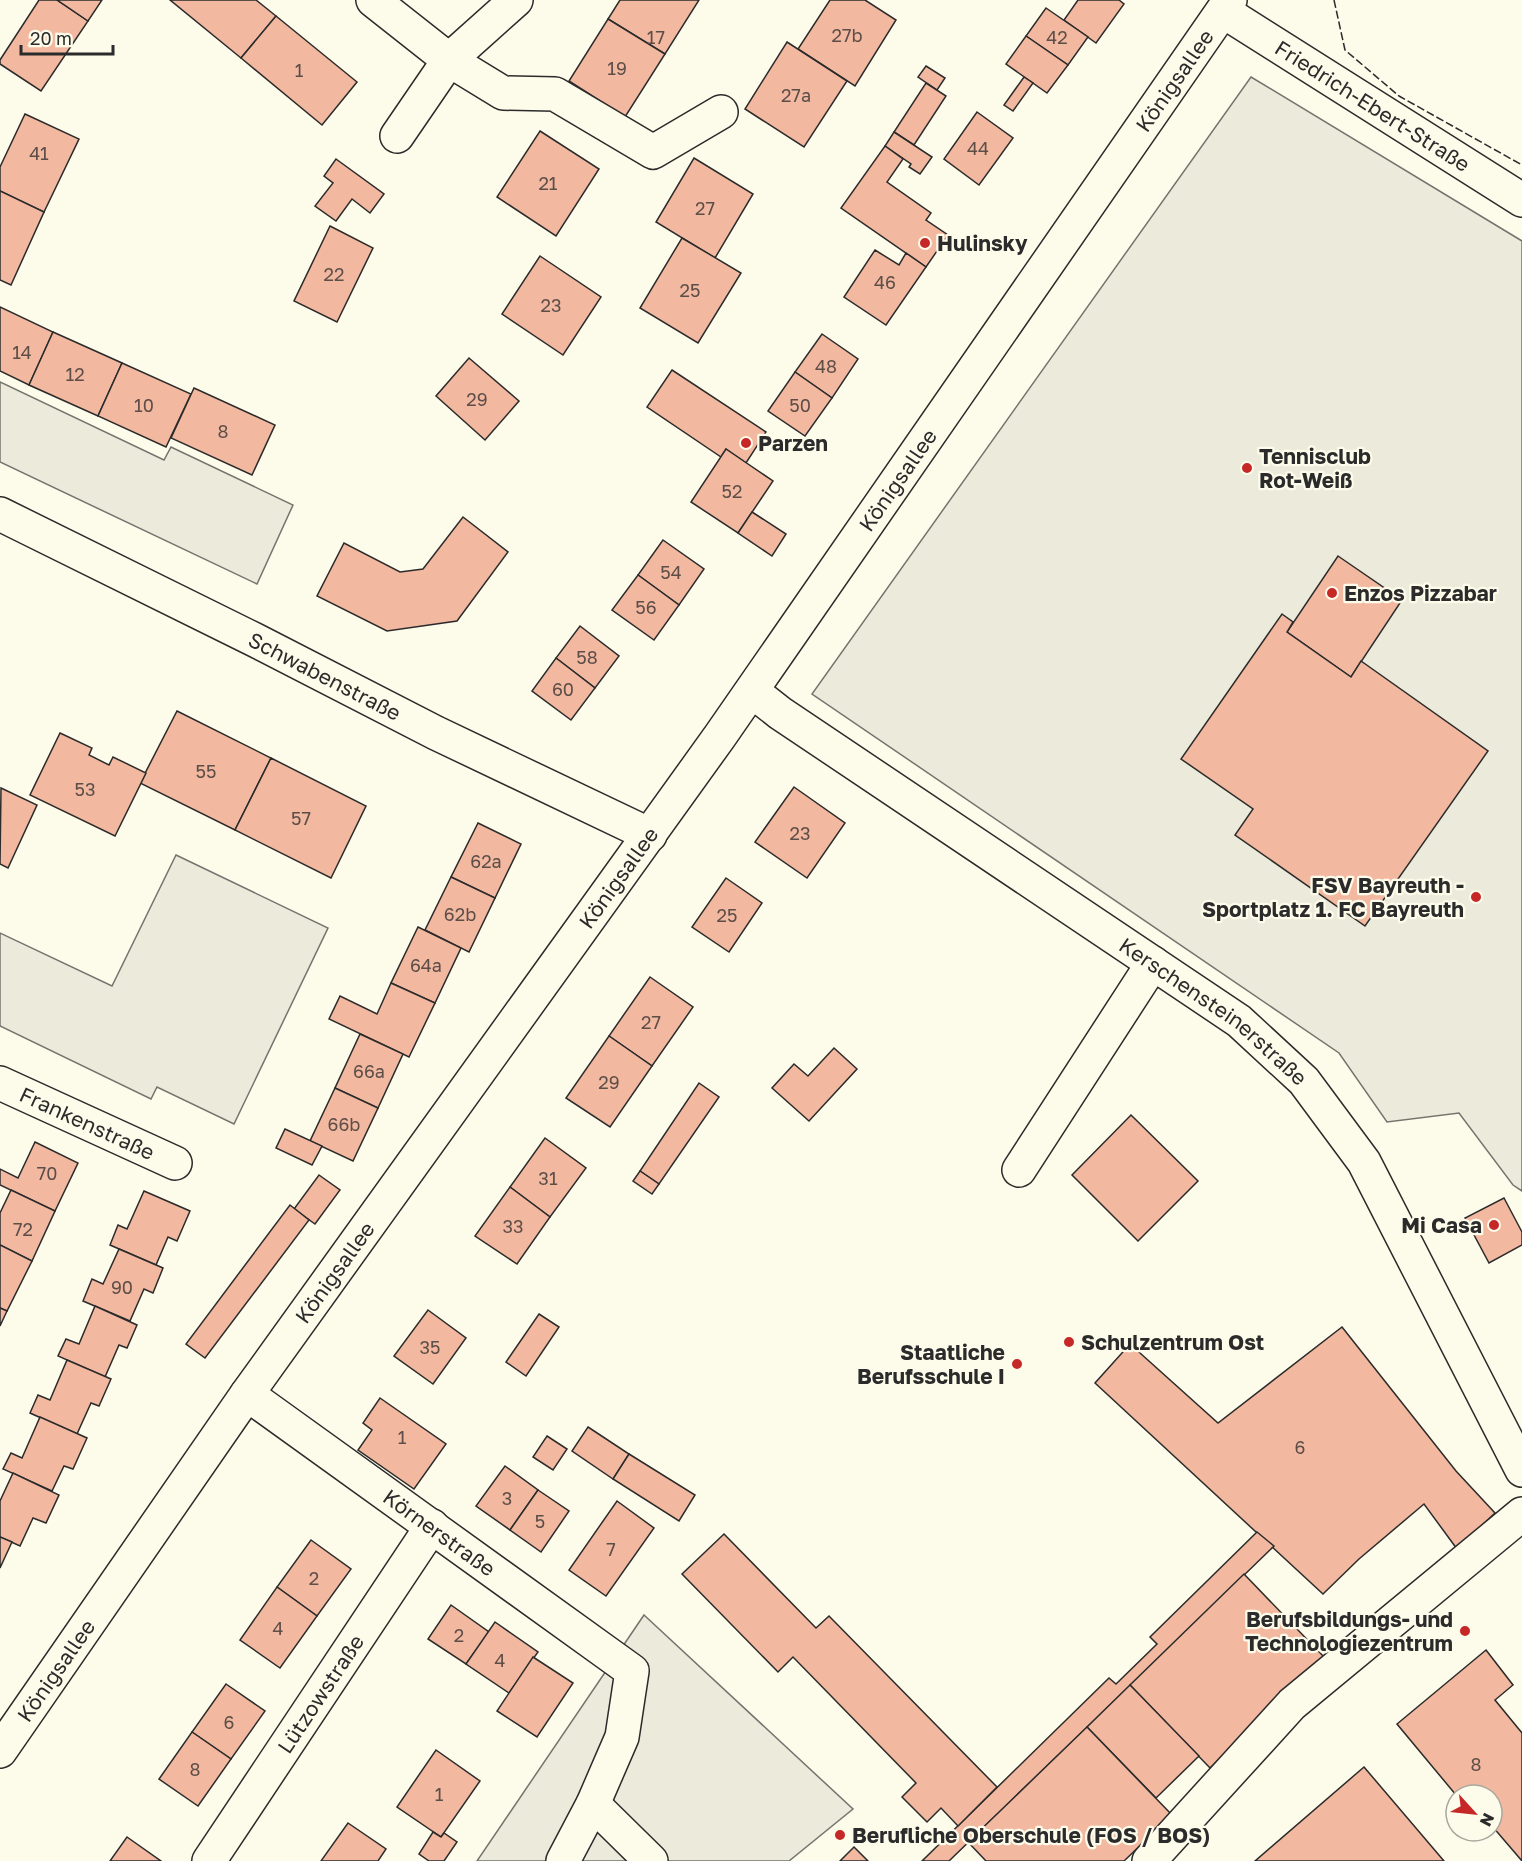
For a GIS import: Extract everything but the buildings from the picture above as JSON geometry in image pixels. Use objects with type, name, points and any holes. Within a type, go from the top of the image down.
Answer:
[{"type":"street","points":[[373,0],[449,60],[503,93],[555,94],[652,153],[721,112]]},
{"type":"street","points":[[397,136],[449,60],[516,0]]},
{"type":"street","name":"Friedrich-Ebert-Straße","points":[[1227,5],[1522,200]]},
{"type":"street","name":"Königsallee","points":[[0,1751],[247,1394],[752,691],[1227,5]]},
{"type":"street","name":"Schwabenstraße","points":[[0,514],[255,640],[436,733],[650,835]]},
{"type":"street","name":"Kerschensteinerstraße","points":[[752,691],[780,713],[1239,1021],[1304,1081],[1364,1162],[1522,1470]]},
{"type":"street","points":[[1019,1170],[1153,963]]},
{"type":"street","name":"Frankenstraße","points":[[0,1083],[175,1163]]},
{"type":"street","name":"Körnerstraße","points":[[247,1394],[632,1671],[622,1737],[593,1804]]},
{"type":"street","points":[[1149,1861],[1292,1704],[1522,1514]]},
{"type":"street","name":"Lützowstraße","points":[[209,1861],[432,1526]]},
{"type":"street","points":[[563,1861],[593,1804],[651,1861]]},
{"type":"shaded area","name":"Tennisclub Rot-Weiß","points":[[1251,77],[1522,241],[1522,1191],[1513,1185],[1459,1113],[1387,1122],[1339,1053],[812,694]]},
{"type":"shaded area","points":[[0,382],[164,460],[171,447],[293,505],[257,584],[0,462]]},
{"type":"shaded area","points":[[176,855],[328,928],[234,1124],[157,1087],[151,1099],[0,1026],[0,933],[112,986]]},
{"type":"shaded area","points":[[644,1615],[853,1809],[789,1861],[477,1861]]},
{"type":"fence","points":[[1334,0],[1345,50],[1399,96],[1522,165]]},
{"type":"place","name":"Hulinsky","points":[[925,243]]},
{"type":"place","name":"Parzen","points":[[746,443]]},
{"type":"place","name":"Tennisclub Rot-Weiß","points":[[1247,468]]},
{"type":"place","name":"Enzos Pizzabar","points":[[1332,593]]},
{"type":"place","name":"FSV Bayreuth - Sportplatz 1. FC Bayreuth","points":[[1476,897]]},
{"type":"place","name":"Mi Casa","points":[[1494,1225]]},
{"type":"place","name":"Schulzentrum Ost","points":[[1069,1342]]},
{"type":"place","name":"Staatliche Berufsschule I","points":[[1017,1364]]},
{"type":"place","name":"Berufsbildungs- und Technologiezentrum","points":[[1465,1631]]},
{"type":"place","name":"Berufliche Oberschule (FOS / BOS)","points":[[840,1835]]}]
